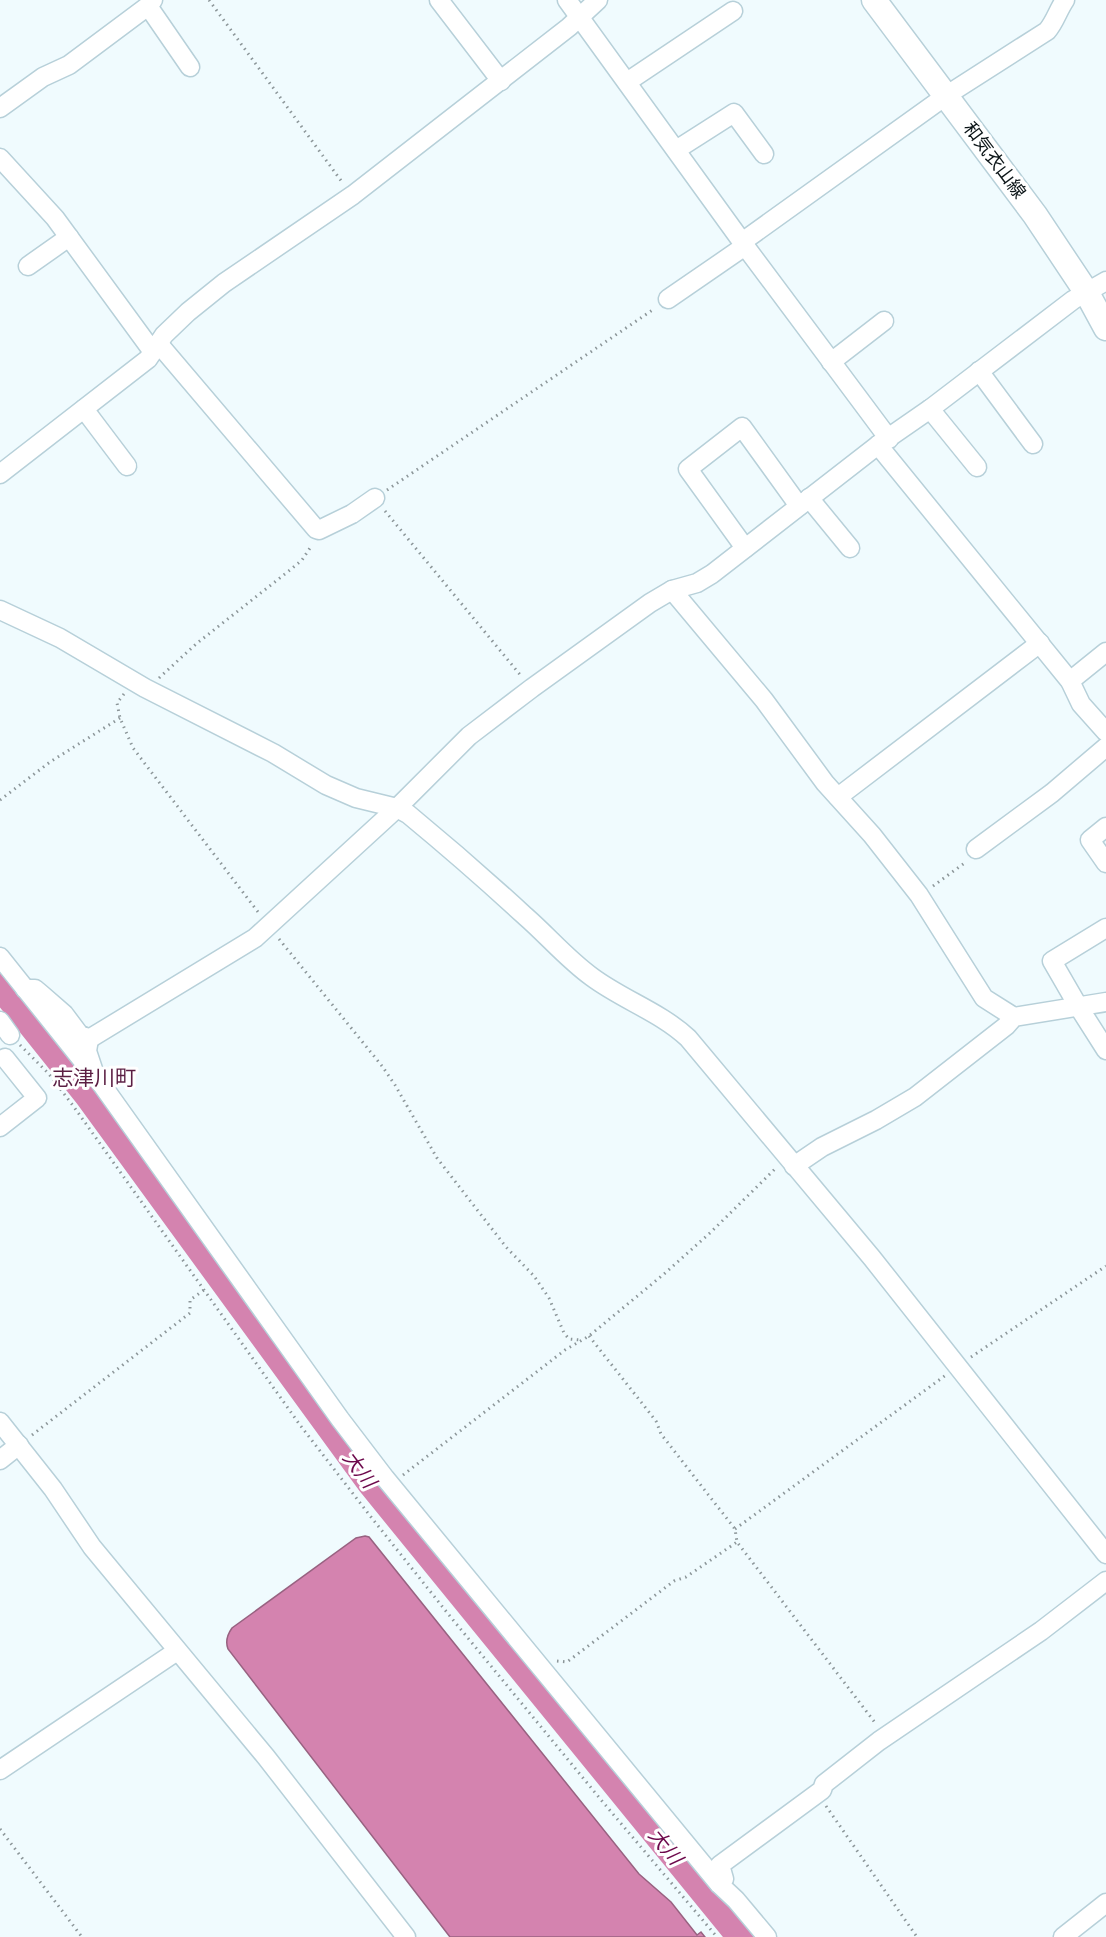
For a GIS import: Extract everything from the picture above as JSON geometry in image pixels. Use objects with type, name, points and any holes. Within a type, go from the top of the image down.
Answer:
[{"type":"main road","name":"和気衣山線","points":[[874,0],[1035,214],[1096,287],[1106,328]]},
{"type":"street","points":[[439,0],[501,81]]},
{"type":"street","points":[[567,0],[831,362],[884,442],[1070,681],[1081,704],[1106,732]]},
{"type":"street","points":[[0,474],[148,359],[164,335],[224,283],[352,195],[501,81],[569,27],[598,0]]},
{"type":"street","points":[[668,299],[946,95],[1047,32],[1065,0]]},
{"type":"street","points":[[0,108],[44,77],[69,65],[150,3],[190,67]]},
{"type":"street","points":[[627,82],[733,11]]},
{"type":"street","points":[[676,150],[734,113],[764,154]]},
{"type":"street","points":[[0,158],[55,218],[156,348],[312,526],[319,530],[352,514],[375,498]]},
{"type":"street","points":[[28,266],[69,237]]},
{"type":"street","points":[[94,1075],[87,1051],[89,1039],[255,939],[397,808],[469,736],[650,603],[672,590],[697,583],[712,574],[1073,300],[1096,287]]},
{"type":"street","points":[[831,362],[884,321]]},
{"type":"street","points":[[979,371],[1033,444]]},
{"type":"street","points":[[84,409],[127,466]]},
{"type":"street","points":[[930,409],[977,468]]},
{"type":"street","points":[[745,548],[688,469],[742,427],[804,502],[850,548]]},
{"type":"street","points":[[672,590],[764,700],[825,783],[872,835],[919,895],[984,998],[1014,1017]]},
{"type":"street","points":[[0,610],[60,638],[142,686],[273,753],[326,785],[356,798],[397,808],[408,814],[482,876],[561,952],[594,978],[675,1026],[688,1038],[872,1258],[1106,1554]]},
{"type":"street","points":[[837,797],[1040,643]]},
{"type":"street","points":[[1070,681],[1106,652]]},
{"type":"street","points":[[976,849],[1052,793],[1106,747]]},
{"type":"street","points":[[1106,827],[1090,840],[1106,863]]},
{"type":"street","points":[[1106,928],[1052,961],[1106,1050]]},
{"type":"street","points":[[0,957],[8,978],[26,989],[94,1075],[364,1451],[719,1884],[736,1900],[767,1937]]},
{"type":"street","points":[[26,989],[35,989],[64,1014],[79,1034],[89,1039]]},
{"type":"street","points":[[790,1161],[876,1120],[915,1097],[1006,1026],[1014,1017],[1106,1002]]},
{"type":"street","points":[[0,1127],[37,1098],[5,1058]]},
{"type":"street","points":[[0,1422],[52,1489],[92,1547],[266,1756],[406,1937]]},
{"type":"street","points":[[0,1460],[19,1445]]},
{"type":"street","points":[[719,1884],[724,1879],[720,1864],[818,1794],[824,1784],[886,1737],[1041,1631],[1106,1581]]},
{"type":"street","points":[[0,1770],[177,1651]]},
{"type":"street","points":[[1063,1937],[1106,1903]]},
{"type":"path","points":[[209,0],[352,195]]},
{"type":"path","points":[[532,688],[375,498],[668,299]]},
{"type":"path","points":[[319,530],[302,560],[196,644],[161,676],[117,703],[120,718],[134,748],[268,926],[382,1066],[437,1158],[506,1247],[534,1276],[549,1298],[564,1333],[569,1339],[580,1340]]},
{"type":"path","points":[[0,800],[50,762],[120,718]]},
{"type":"path","points":[[919,895],[967,861],[976,849]]},
{"type":"path","points":[[5,1028],[49,1074],[74,1107],[300,1425],[442,1606],[602,1802],[717,1937]]},
{"type":"path","points":[[394,1474],[401,1476],[410,1470],[565,1350],[589,1336],[790,1161]]},
{"type":"path","points":[[735,1529],[958,1366],[1106,1266]]},
{"type":"path","points":[[19,1445],[190,1313],[190,1300],[204,1290]]},
{"type":"path","points":[[589,1336],[656,1421],[661,1434],[735,1529],[737,1542],[886,1737]]},
{"type":"path","points":[[549,1654],[558,1662],[567,1662],[674,1581],[686,1577],[737,1542]]},
{"type":"path","points":[[818,1794],[917,1937]]},
{"type":"path","points":[[0,1829],[82,1937]]},
{"type":"shaded area","points":[[369,1537],[639,1874],[671,1902],[697,1935],[701,1932],[705,1937],[450,1937],[227,1646],[227,1638],[232,1628],[356,1538]]},
{"type":"waterway","name":"大川","points":[[0,985],[88,1095],[371,1483],[741,1937]]},
{"type":"district","name":"志津川町","points":[[94,1077]]}]
